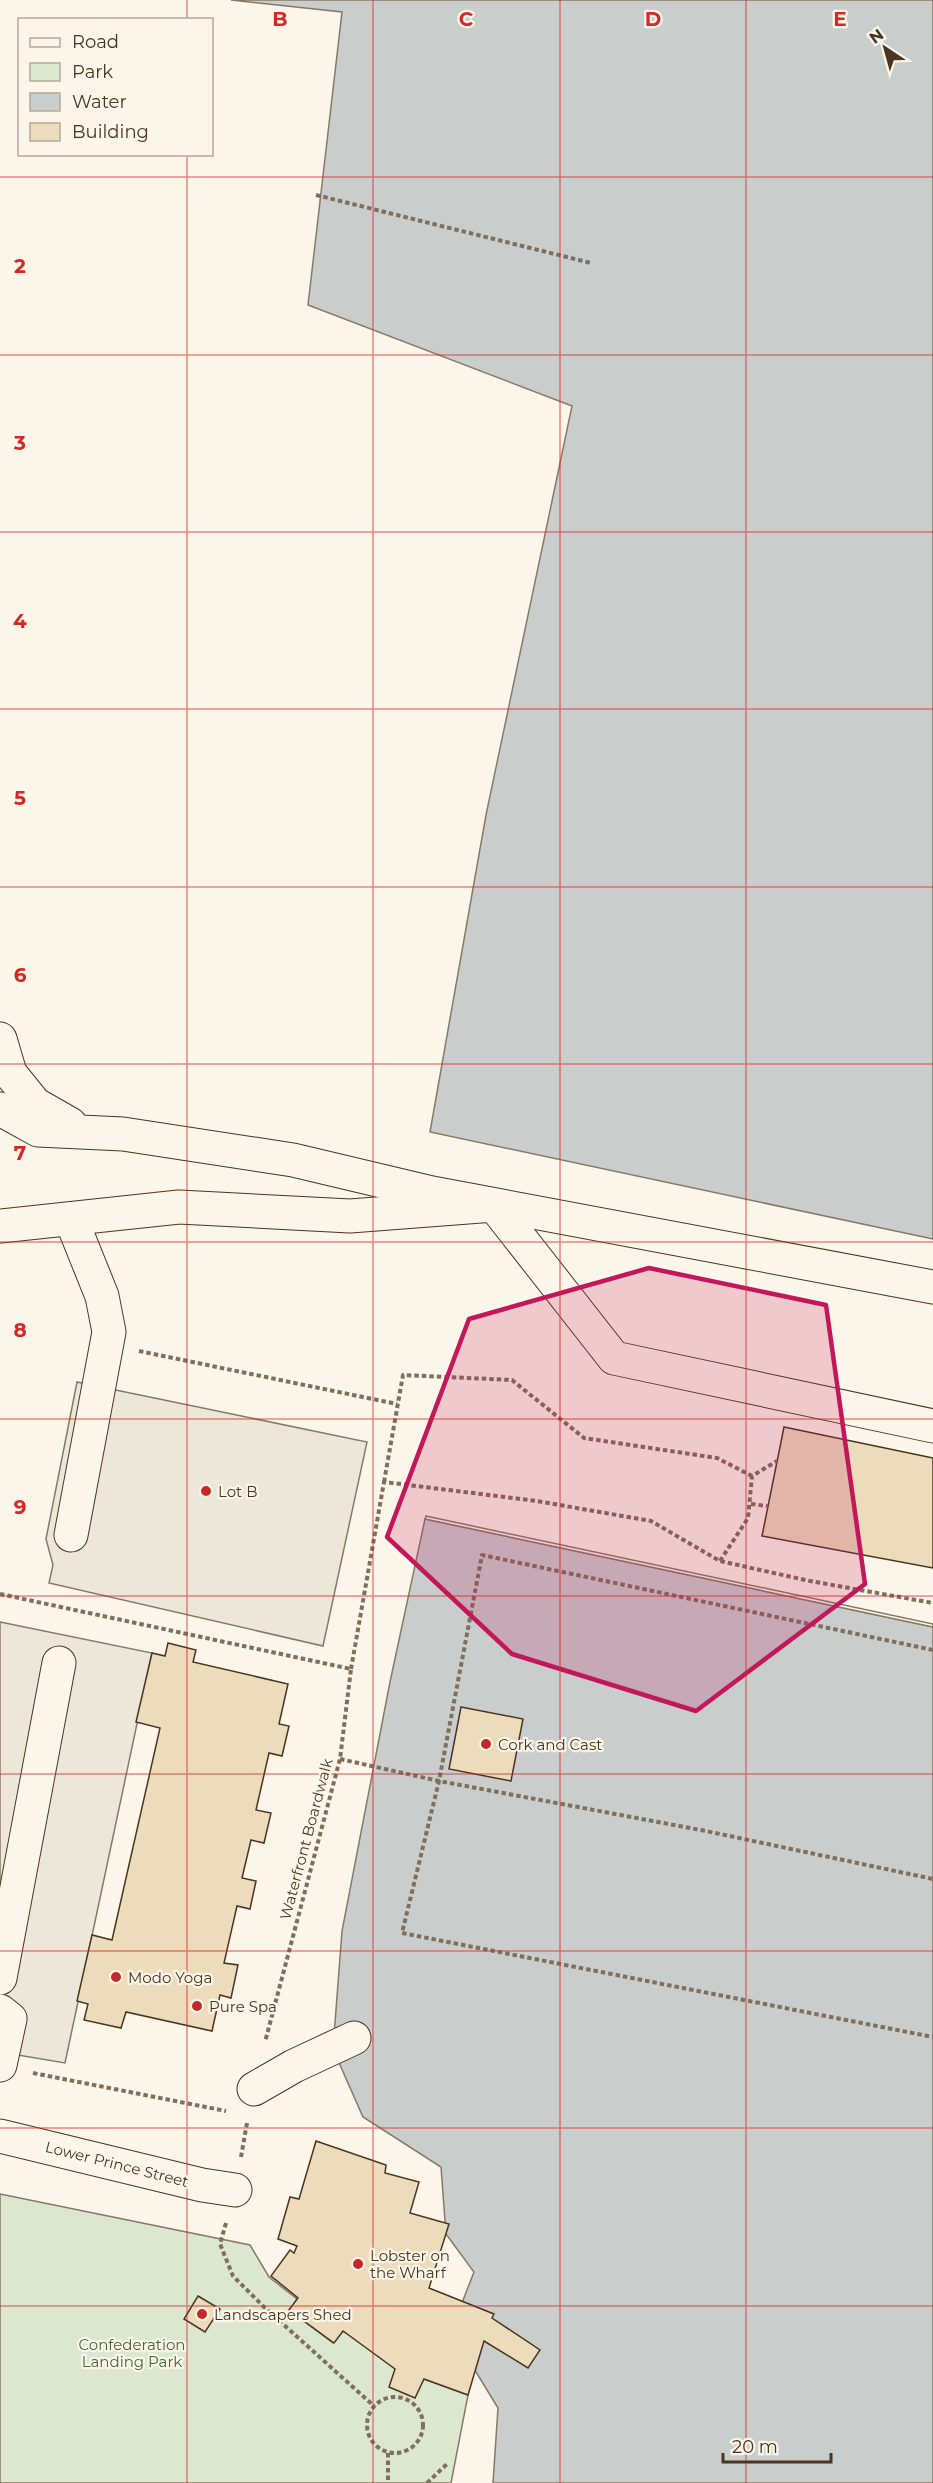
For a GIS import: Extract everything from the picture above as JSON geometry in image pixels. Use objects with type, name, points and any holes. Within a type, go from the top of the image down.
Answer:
[{"type":"street","points":[[0,1039],[10,1073],[35,1104],[85,1132]]},
{"type":"street","points":[[0,1109],[38,1130],[123,1134],[293,1160],[432,1193],[933,1287]]},
{"type":"street","points":[[0,1226],[179,1207],[350,1216],[494,1205]]},
{"type":"street","points":[[494,1205],[614,1358],[933,1426]]},
{"type":"street","points":[[72,1219],[102,1296],[109,1332],[72,1536]]},
{"type":"street","points":[[0,1978],[59,1663]]},
{"type":"street","points":[[0,2011],[10,2019],[0,2065]]},
{"type":"street","points":[[254,2089],[294,2066],[354,2038]]},
{"type":"street","name":"Lower Prince Street","points":[[0,2136],[202,2185],[235,2190]]},
{"type":"path","points":[[316,195],[591,263]]},
{"type":"path","points":[[138,1351],[397,1404]]},
{"type":"path","name":"Waterfront Boardwalk","points":[[32,2073],[248,2115],[339,1759],[351,1669],[403,1375],[512,1380],[584,1438],[717,1458],[752,1476]]},
{"type":"path","points":[[720,1560],[748,1518],[752,1476],[777,1461]]},
{"type":"path","points":[[384,1482],[537,1501],[651,1521],[720,1560],[810,1581],[933,1603]]},
{"type":"path","points":[[751,1504],[768,1506]]},
{"type":"path","points":[[933,1650],[482,1555],[440,1781],[402,1933],[933,2037]]},
{"type":"path","points":[[0,1594],[351,1669]]},
{"type":"path","points":[[339,1759],[440,1781],[706,1831],[933,1879]]},
{"type":"path","points":[[220,2244],[233,2276],[374,2406]]},
{"type":"path","points":[[389,2397],[407,2398],[421,2411],[423,2419],[421,2438],[407,2451],[398,2454],[388,2452],[372,2442],[368,2433],[369,2414],[374,2406],[389,2397]]},
{"type":"path","points":[[388,2452],[388,2483]]},
{"type":"path","points":[[426,2483],[447,2464]]},
{"type":"highlighted area","points":[[649,1268],[826,1305],[865,1584],[696,1711],[512,1654],[387,1537],[469,1319]]},
{"type":"green space","name":"Confederation Landing Park","points":[[0,2194],[250,2245],[269,2277],[297,2299],[289,2310],[333,2343],[343,2331],[424,2379],[468,2395],[451,2483],[0,2483]]},
{"type":"shaded area","name":"Lot B","points":[[77,1382],[367,1442],[323,1646],[49,1583],[53,1565],[46,1539]]},
{"type":"shaded area","points":[[0,1622],[152,1653],[65,2063],[0,2052]]},
{"type":"water","points":[[231,0],[933,0],[933,1239],[430,1132],[486,815],[572,406],[308,305],[342,12]]},
{"type":"water","points":[[425,1519],[933,1627],[933,2483],[493,2483],[498,2408],[451,2331],[474,2272],[446,2234],[441,2167],[363,2117],[333,2049],[342,1931],[390,1682]]},
{"type":"pier","points":[[426,1516],[933,1624],[933,1627],[425,1519]]},
{"type":"building","points":[[784,1427],[933,1458],[933,1568],[762,1536]]},
{"type":"building","points":[[168,1643],[196,1650],[193,1662],[288,1684],[279,1724],[289,1726],[282,1756],[269,1753],[256,1810],[271,1813],[264,1843],[251,1840],[242,1878],[256,1881],[250,1909],[237,1906],[224,1963],[238,1965],[231,1998],[220,1995],[212,2031],[126,2012],[121,2028],[84,2020],[88,2004],[77,2001],[92,1935],[112,1940],[160,1728],[136,1722],[152,1653],[165,1656]]},
{"type":"building","name":"Cork and Cast","points":[[461,1707],[523,1719],[511,1781],[449,1769]]},
{"type":"building","name":"Lobster on the Wharf","points":[[316,2141],[386,2165],[385,2173],[419,2182],[410,2213],[449,2224],[429,2288],[494,2314],[492,2318],[540,2350],[528,2368],[484,2341],[468,2395],[424,2379],[415,2398],[389,2387],[395,2369],[343,2331],[334,2343],[289,2310],[298,2298],[271,2276],[290,2250],[294,2253],[297,2246],[278,2239],[290,2197],[299,2199]]},
{"type":"building","name":"Landscapers Shed","points":[[198,2296],[220,2309],[205,2332],[184,2319]]},
{"type":"place","name":"Lot B","points":[[206,1491]]},
{"type":"place","name":"Cork and Cast","points":[[486,1744]]},
{"type":"place","name":"Modo Yoga","points":[[116,1977]]},
{"type":"place","name":"Pure Spa","points":[[197,2006]]},
{"type":"place","name":"Lobster on the Wharf","points":[[358,2264]]},
{"type":"place","name":"Landscapers Shed","points":[[202,2314]]}]
